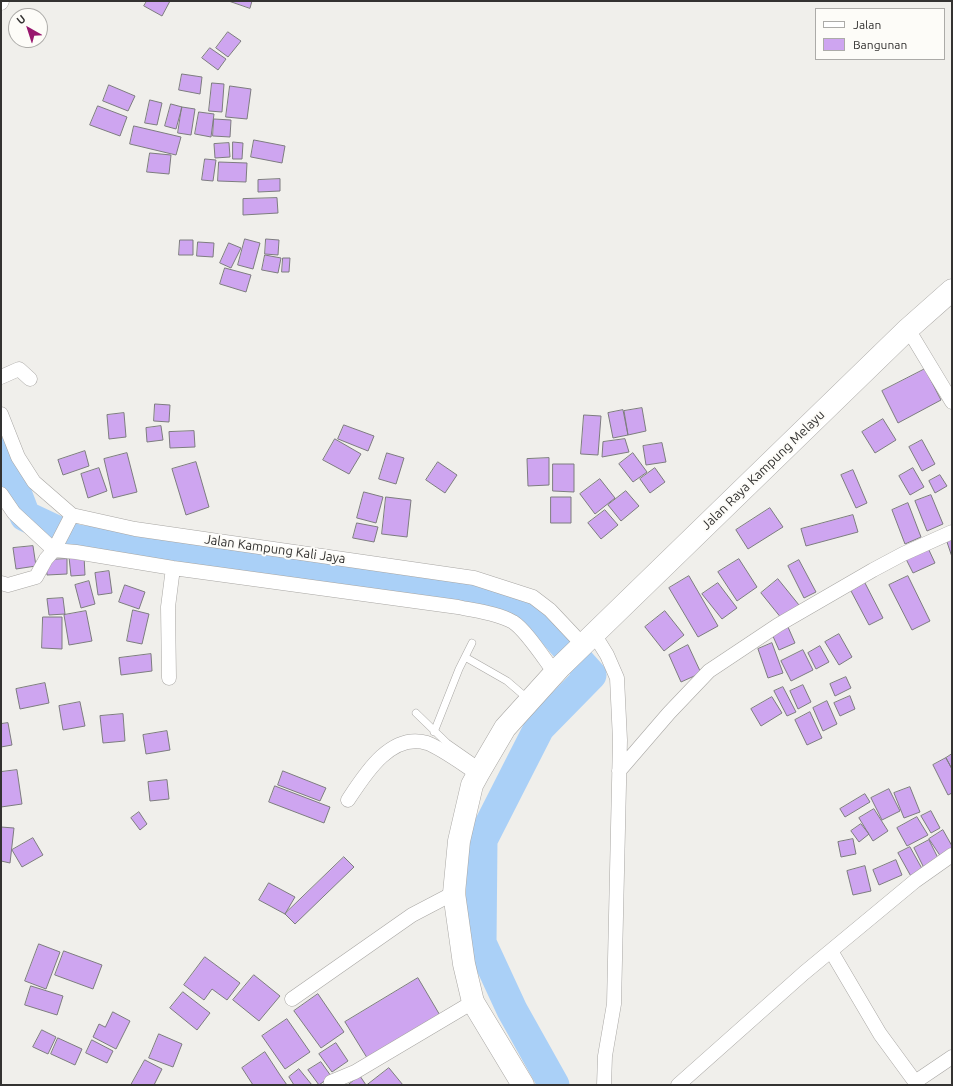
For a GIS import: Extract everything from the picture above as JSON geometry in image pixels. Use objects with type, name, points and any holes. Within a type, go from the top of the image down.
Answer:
[{"type":"main road","name":"Jalan Raya Kampung Melayu","points":[[523,1085],[473,1002],[464,964],[454,893],[459,841],[472,785],[504,728],[574,654],[908,329],[952,290]]},
{"type":"street","points":[[908,329],[952,402]]},
{"type":"street","points":[[1,377],[19,369],[30,379]]},
{"type":"street","name":"Jalan Kampung Kali Jaya","points":[[1,414],[18,457],[34,482],[71,518],[135,529],[474,578],[533,597],[550,610],[574,654]]},
{"type":"street","points":[[1,494],[14,513],[57,545],[76,552],[173,568],[458,607],[496,616],[514,623],[533,644],[574,654],[607,655],[617,678],[620,740],[614,1004],[605,1056],[604,1085]]},
{"type":"street","points":[[1,583],[8,585],[36,577],[46,559],[57,545],[71,518]]},
{"type":"street","points":[[619,771],[669,713],[709,671],[778,625],[873,570],[952,532]]},
{"type":"street","points":[[169,678],[168,607],[173,568]]},
{"type":"street","points":[[348,800],[368,770],[399,743],[420,742],[429,744],[480,771]]},
{"type":"street","points":[[678,1085],[831,951],[915,882],[952,855]]},
{"type":"street","points":[[292,999],[412,915],[454,893]]},
{"type":"street","points":[[831,951],[880,1034],[912,1079],[918,1080],[952,1057]]},
{"type":"street","points":[[331,1082],[355,1072],[473,1002]]},
{"type":"lane","points":[[434,732],[472,643]]},
{"type":"lane","points":[[465,657],[507,681],[530,700]]},
{"type":"lane","points":[[416,713],[434,732],[480,771]]},
{"type":"building","points":[[147,1],[170,1],[162,16],[144,6]]},
{"type":"building","points":[[229,1],[252,1],[250,8]]},
{"type":"building","points":[[228,32],[241,41],[228,57],[216,48]]},
{"type":"building","points":[[210,48],[226,59],[218,70],[202,58]]},
{"type":"building","points":[[182,74],[202,77],[200,94],[179,90]]},
{"type":"building","points":[[212,83],[224,84],[222,112],[209,111]]},
{"type":"building","points":[[109,85],[135,96],[128,111],[103,101]]},
{"type":"building","points":[[230,86],[251,89],[247,119],[226,117]]},
{"type":"building","points":[[150,100],[162,103],[157,125],[145,123]]},
{"type":"building","points":[[171,104],[182,107],[176,129],[165,126]]},
{"type":"building","points":[[98,106],[127,117],[120,136],[90,125]]},
{"type":"building","points":[[182,107],[195,109],[191,135],[178,133]]},
{"type":"building","points":[[199,112],[214,114],[211,137],[195,134]]},
{"type":"building","points":[[214,119],[231,120],[230,137],[213,136]]},
{"type":"building","points":[[134,126],[181,137],[176,155],[130,144]]},
{"type":"building","points":[[254,140],[285,146],[282,163],[251,157]]},
{"type":"building","points":[[233,142],[243,143],[242,159],[233,159]]},
{"type":"building","points":[[229,143],[230,157],[215,158],[214,144]]},
{"type":"building","points":[[150,153],[171,155],[169,174],[147,172]]},
{"type":"building","points":[[205,159],[216,160],[213,181],[202,180]]},
{"type":"building","points":[[219,162],[247,163],[246,182],[218,181]]},
{"type":"building","points":[[280,179],[280,191],[258,192],[258,180]]},
{"type":"building","points":[[277,198],[278,213],[243,215],[243,199]]},
{"type":"building","points":[[245,239],[260,243],[253,269],[238,265]]},
{"type":"building","points":[[266,239],[279,240],[278,255],[265,254]]},
{"type":"building","points":[[180,240],[193,240],[193,255],[179,255]]},
{"type":"building","points":[[198,242],[214,243],[213,257],[197,256]]},
{"type":"building","points":[[229,243],[241,248],[231,268],[220,263]]},
{"type":"building","points":[[265,255],[281,258],[278,273],[262,270]]},
{"type":"building","points":[[283,258],[290,258],[289,272],[282,272]]},
{"type":"building","points":[[225,268],[251,275],[246,292],[220,284]]},
{"type":"building","points":[[925,369],[941,400],[898,423],[882,391]]},
{"type":"building","points":[[155,404],[170,405],[169,422],[154,421]]},
{"type":"building","points":[[642,408],[646,431],[628,435],[624,411]]},
{"type":"building","points":[[623,410],[628,435],[613,438],[608,413]]},
{"type":"building","points":[[124,413],[126,437],[109,439],[107,415]]},
{"type":"building","points":[[584,415],[601,416],[598,455],[581,454]]},
{"type":"building","points":[[883,419],[896,440],[875,453],[862,432]]},
{"type":"building","points":[[344,425],[374,436],[368,451],[338,439]]},
{"type":"building","points":[[161,426],[163,440],[147,442],[146,428]]},
{"type":"building","points":[[194,431],[195,447],[170,448],[169,432]]},
{"type":"building","points":[[335,439],[361,454],[349,474],[323,460]]},
{"type":"building","points":[[625,439],[629,452],[602,457],[603,442]]},
{"type":"building","points":[[922,440],[935,464],[922,471],[909,447]]},
{"type":"building","points":[[662,443],[666,462],[646,465],[643,446]]},
{"type":"building","points":[[85,451],[89,466],[63,475],[58,460]]},
{"type":"building","points":[[127,453],[137,492],[113,498],[104,459]]},
{"type":"building","points":[[387,453],[404,458],[396,484],[379,479]]},
{"type":"building","points":[[633,453],[647,472],[633,482],[619,464]]},
{"type":"building","points":[[549,458],[549,485],[528,486],[527,459]]},
{"type":"building","points":[[196,462],[209,507],[186,515],[172,469]]},
{"type":"building","points":[[438,462],[457,475],[445,493],[426,480]]},
{"type":"building","points":[[553,464],[574,464],[574,492],[553,491]]},
{"type":"building","points":[[99,468],[107,491],[88,498],[81,474]]},
{"type":"building","points":[[655,468],[665,482],[650,493],[640,479]]},
{"type":"building","points":[[913,468],[924,487],[910,495],[899,476]]},
{"type":"building","points":[[853,470],[867,503],[856,508],[841,475]]},
{"type":"building","points":[[940,475],[947,486],[935,493],[929,481]]},
{"type":"building","points":[[600,479],[615,498],[595,514],[580,494]]},
{"type":"building","points":[[626,491],[639,506],[621,521],[608,505]]},
{"type":"building","points":[[364,492],[383,497],[376,523],[357,518]]},
{"type":"building","points":[[931,495],[943,524],[927,531],[915,501]]},
{"type":"building","points":[[386,497],[411,500],[407,537],[382,534]]},
{"type":"building","points":[[551,497],[571,497],[571,523],[551,523]]},
{"type":"building","points":[[908,503],[921,537],[905,544],[892,510]]},
{"type":"building","points":[[770,508],[783,527],[748,549],[736,530]]},
{"type":"building","points":[[605,510],[618,525],[601,539],[588,523]]},
{"type":"building","points":[[853,515],[858,532],[806,546],[801,529]]},
{"type":"building","points":[[357,523],[378,527],[374,542],[353,538]]},
{"type":"building","points":[[952,534],[952,557],[945,536]]},
{"type":"building","points":[[33,546],[36,566],[16,569],[13,548]]},
{"type":"building","points":[[928,548],[935,563],[913,573],[906,559]]},
{"type":"building","points":[[84,556],[85,575],[71,576],[69,557]]},
{"type":"building","points":[[67,559],[67,574],[47,575],[46,560]]},
{"type":"building","points":[[739,559],[757,587],[737,601],[718,572]]},
{"type":"building","points":[[799,560],[816,592],[804,598],[788,566]]},
{"type":"building","points":[[109,571],[112,593],[98,595],[95,573]]},
{"type":"building","points":[[689,576],[718,626],[698,637],[669,588]]},
{"type":"building","points":[[908,576],[930,621],[912,630],[889,585]]},
{"type":"building","points":[[778,579],[799,605],[782,619],[761,593]]},
{"type":"building","points":[[89,581],[95,604],[81,608],[75,585]]},
{"type":"building","points":[[718,583],[737,608],[722,619],[702,594]]},
{"type":"building","points":[[865,583],[883,618],[869,625],[851,591]]},
{"type":"building","points":[[125,585],[145,592],[139,609],[119,602]]},
{"type":"building","points":[[63,598],[65,614],[49,615],[47,599]]},
{"type":"building","points":[[133,610],[149,614],[142,644],[127,641]]},
{"type":"building","points":[[86,611],[92,641],[69,645],[64,615]]},
{"type":"building","points":[[665,611],[684,635],[664,651],[645,627]]},
{"type":"building","points":[[43,617],[62,617],[62,649],[42,648]]},
{"type":"building","points":[[788,627],[795,643],[779,650],[772,634]]},
{"type":"building","points":[[839,634],[852,657],[839,665],[825,642]]},
{"type":"building","points":[[772,643],[783,673],[768,678],[758,649]]},
{"type":"building","points":[[688,645],[701,673],[681,682],[669,655]]},
{"type":"building","points":[[820,646],[829,662],[816,669],[808,653]]},
{"type":"building","points":[[803,650],[813,670],[791,681],[781,661]]},
{"type":"building","points":[[151,654],[152,671],[121,675],[119,658]]},
{"type":"building","points":[[846,677],[851,688],[835,696],[830,684]]},
{"type":"building","points":[[45,683],[49,703],[20,709],[16,689]]},
{"type":"building","points":[[803,685],[811,702],[798,709],[790,691]]},
{"type":"building","points":[[783,687],[796,712],[787,716],[774,691]]},
{"type":"building","points":[[850,696],[855,709],[840,716],[834,703]]},
{"type":"building","points":[[772,697],[782,713],[761,726],[751,709]]},
{"type":"building","points":[[827,701],[837,724],[823,731],[813,708]]},
{"type":"building","points":[[80,702],[85,726],[63,730],[59,706]]},
{"type":"building","points":[[810,712],[822,738],[807,745],[795,720]]},
{"type":"building","points":[[123,714],[125,741],[103,743],[100,716]]},
{"type":"building","points":[[8,723],[12,745],[1,747],[1,724]]},
{"type":"building","points":[[167,731],[170,750],[146,754],[143,735]]},
{"type":"building","points":[[952,754],[952,769],[946,758]]},
{"type":"building","points":[[946,758],[952,769],[952,793],[948,795],[933,765]]},
{"type":"building","points":[[17,770],[22,804],[1,807],[1,772]]},
{"type":"building","points":[[283,771],[326,788],[320,801],[278,785]]},
{"type":"building","points":[[167,780],[169,799],[150,801],[148,782]]},
{"type":"building","points":[[275,786],[330,807],[324,823],[269,802]]},
{"type":"building","points":[[910,787],[920,812],[904,818],[894,793]]},
{"type":"building","points":[[889,789],[900,811],[882,820],[871,798]]},
{"type":"building","points":[[865,794],[870,802],[845,817],[840,809]]},
{"type":"building","points":[[874,809],[888,831],[873,841],[859,818]]},
{"type":"building","points":[[931,811],[940,828],[931,833],[921,816]]},
{"type":"building","points":[[139,812],[147,824],[140,830],[131,818]]},
{"type":"building","points":[[917,817],[928,835],[907,846],[897,828]]},
{"type":"building","points":[[861,824],[869,834],[859,842],[851,831]]},
{"type":"building","points":[[1,827],[14,828],[10,863],[1,861]]},
{"type":"building","points":[[943,830],[952,846],[952,850],[941,857],[929,839]]},
{"type":"building","points":[[33,838],[43,855],[22,867],[12,850]]},
{"type":"building","points":[[853,839],[856,854],[841,857],[838,842]]},
{"type":"building","points":[[929,840],[940,862],[925,870],[914,848]]},
{"type":"building","points":[[910,847],[925,874],[913,880],[898,853]]},
{"type":"building","points":[[344,857],[354,867],[295,924],[285,914]]},
{"type":"building","points":[[896,860],[902,875],[879,885],[873,870]]},
{"type":"building","points":[[865,866],[871,891],[853,895],[847,871]]},
{"type":"building","points":[[269,883],[295,897],[285,914],[259,900]]},
{"type":"building","points":[[39,944],[60,952],[46,989],[25,981]]},
{"type":"building","points":[[64,951],[102,965],[93,989],[55,975]]},
{"type":"building","points":[[205,957],[240,983],[227,1000],[212,989],[204,1000],[184,985]]},
{"type":"building","points":[[254,975],[280,996],[259,1021],[233,1000]]},
{"type":"building","points":[[418,978],[441,1017],[369,1061],[345,1022]]},
{"type":"building","points":[[31,986],[63,996],[57,1015],[25,1005]]},
{"type":"building","points":[[183,992],[210,1013],[197,1030],[170,1008]]},
{"type":"building","points":[[318,994],[344,1032],[321,1048],[294,1011]]},
{"type":"building","points":[[113,1012],[130,1021],[116,1049],[93,1037],[99,1024],[105,1027]]},
{"type":"building","points":[[287,1019],[310,1052],[285,1069],[262,1036]]},
{"type":"building","points":[[42,1030],[56,1037],[48,1054],[33,1047]]},
{"type":"building","points":[[159,1034],[182,1044],[173,1067],[149,1058]]},
{"type":"building","points":[[58,1038],[82,1049],[75,1065],[51,1054]]},
{"type":"building","points":[[92,1040],[113,1051],[107,1063],[86,1053]]},
{"type":"building","points":[[336,1043],[348,1061],[332,1072],[319,1054]]},
{"type":"building","points":[[265,1052],[287,1085],[253,1085],[242,1068]]},
{"type":"building","points":[[145,1060],[162,1069],[154,1085],[131,1085]]},
{"type":"building","points":[[321,1062],[331,1076],[319,1085],[308,1070]]},
{"type":"building","points":[[389,1068],[403,1085],[367,1085]]},
{"type":"building","points":[[299,1069],[312,1085],[294,1085],[289,1077]]},
{"type":"building","points":[[360,1076],[366,1085],[348,1085]]},
{"type":"waterway","points":[[1,453],[25,516],[76,540],[468,587],[542,620],[591,675],[539,728],[482,840],[481,943],[512,1010],[554,1085]]}]
